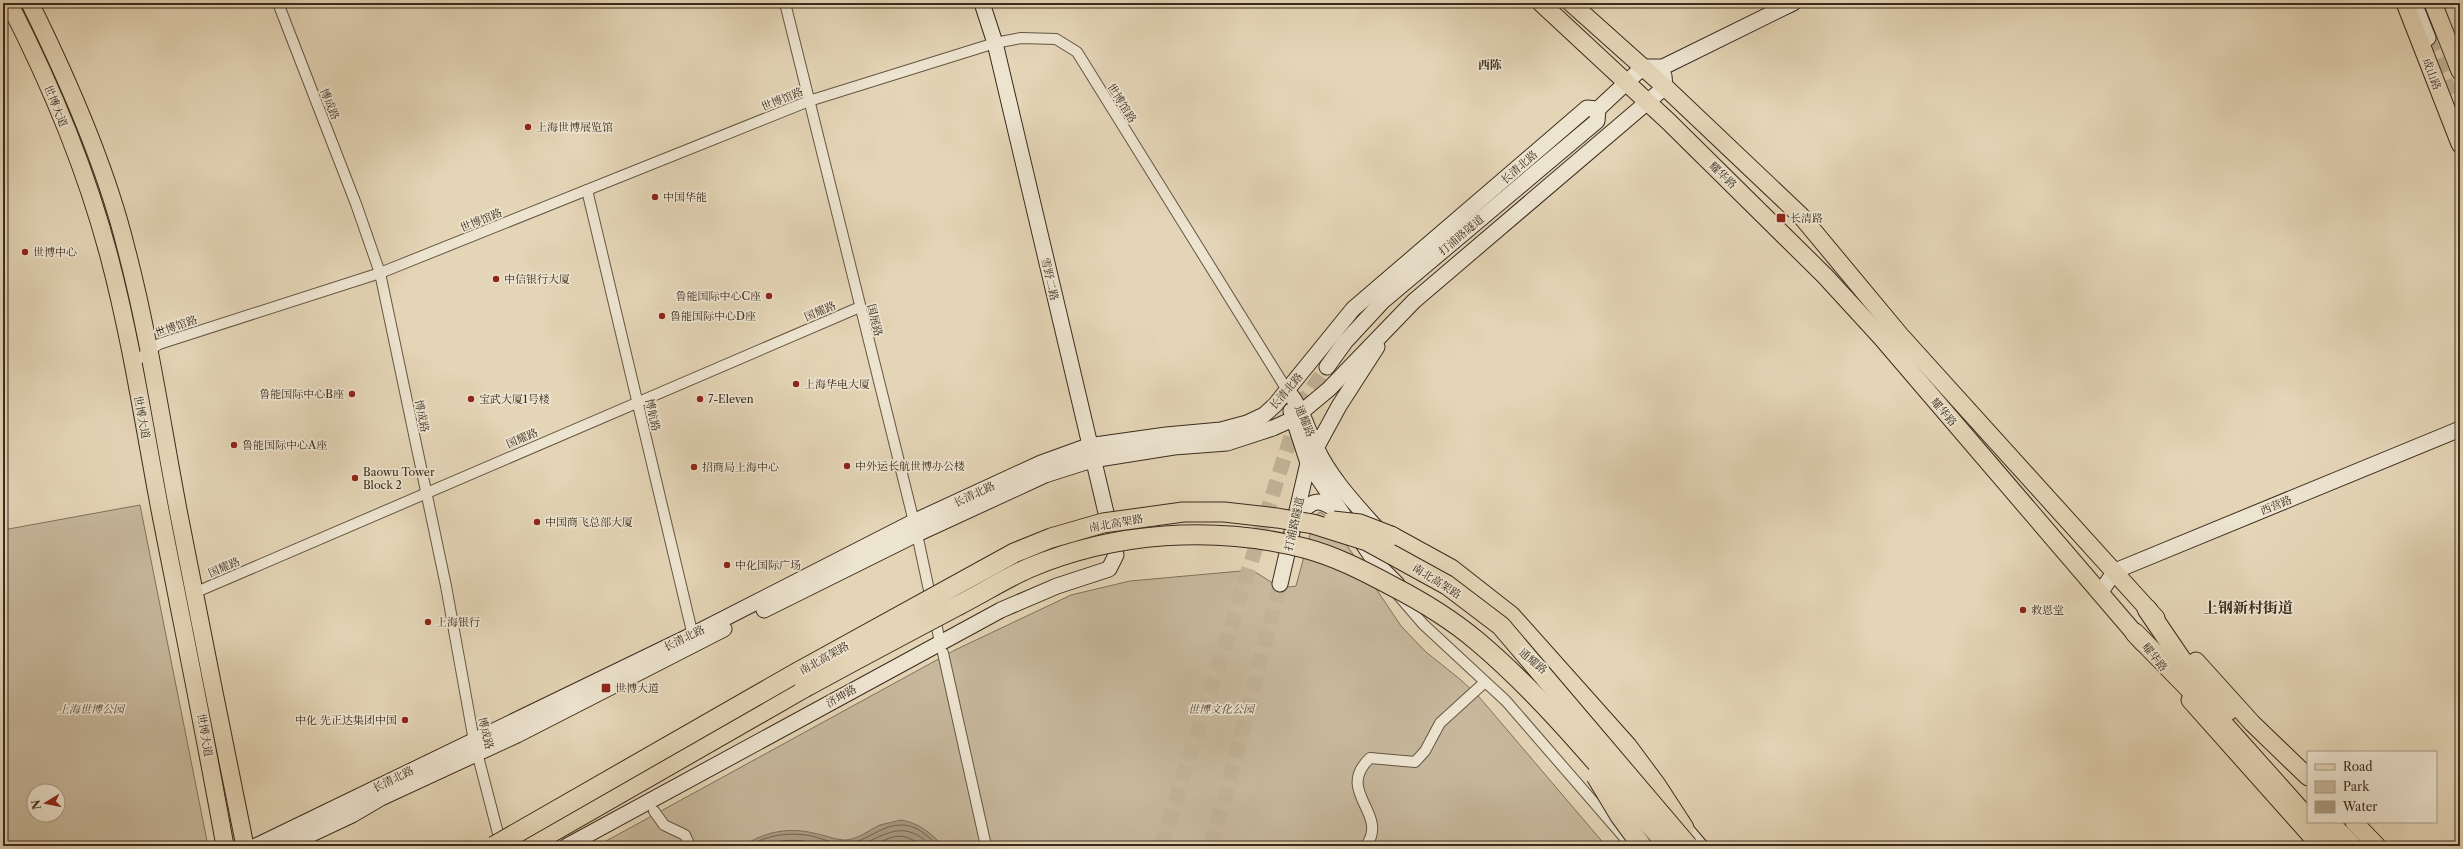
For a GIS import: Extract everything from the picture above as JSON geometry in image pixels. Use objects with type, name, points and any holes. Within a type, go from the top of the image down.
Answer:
[{"type":"highway","name":"南北高架路","points":[[494,846],[796,673],[1014,553],[1051,538],[1103,523],[1183,512],[1224,512],[1313,524],[1367,541],[1447,585],[1501,626],[1686,837]]},
{"type":"highway","points":[[1277,518],[1319,519],[1360,524],[1391,536],[1452,569],[1511,616],[1627,746],[1656,785],[1686,837]]},
{"type":"highway","name":"南北高架路","points":[[528,846],[804,688],[1029,568],[1096,545],[1165,535],[1227,535],[1305,548],[1339,560],[1433,607],[1478,641],[1570,734],[1668,846]]},
{"type":"highway","points":[[2147,609],[2182,660],[2307,799]]},
{"type":"highway","points":[[2135,633],[2217,717],[2307,817]]},
{"type":"highway","points":[[1570,734],[1620,816],[1642,846]]},
{"type":"highway","points":[[2312,823],[2332,846]]},
{"type":"highway","points":[[2330,823],[2352,846]]},
{"type":"main road","name":"世博大道","points":[[9,3],[36,57],[74,148],[109,254],[196,684],[225,846]]},
{"type":"main road","name":"世博大道","points":[[30,3],[50,44],[109,194],[126,246],[148,350],[194,593],[245,846]]},
{"type":"main road","name":"雪野二路","points":[[982,3],[995,43],[1090,453],[1116,555]]},
{"type":"main road","name":"耀华路","points":[[1541,3],[1627,83],[1825,276],[1881,337],[2135,633],[2211,725],[2320,846]]},
{"type":"main road","name":"耀华路","points":[[1571,3],[1665,87],[1801,216],[1900,335],[2115,571],[2147,609],[2252,723],[2307,776]]},
{"type":"main road","points":[[1627,83],[1643,67],[1663,67],[1793,3]]},
{"type":"main road","name":"成山路","points":[[2405,3],[2460,144]]},
{"type":"main road","points":[[2414,3],[2432,35],[2427,3]]},
{"type":"main road","points":[[2433,3],[2460,71]]},
{"type":"main road","points":[[1647,103],[1665,87],[1663,67]]},
{"type":"main road","name":"长清北路","points":[[256,846],[476,747],[694,640],[1041,463],[1166,435],[1221,430],[1247,423],[1264,415],[1287,390],[1353,309],[1587,108],[1598,109],[1627,83]]},
{"type":"main road","name":"长清北路","points":[[1090,453],[1227,443],[1274,428],[1298,416],[1392,327],[1414,301],[1647,103]]},
{"type":"main road","name":"打浦路隧道","points":[[1327,367],[1345,342],[1383,301],[1597,121],[1598,109]]},
{"type":"main road","points":[[1308,463],[1339,406],[1392,327]]},
{"type":"main road","name":"通耀路","points":[[1287,390],[1298,416],[1316,448],[1360,510],[1394,547],[1432,582],[1557,682],[1593,720],[1686,837],[1700,846]]},
{"type":"main road","name":"通耀路","points":[[1298,416],[1308,463],[1339,511],[1376,563],[1395,583],[1494,664],[1531,700],[1657,846]]},
{"type":"main road","name":"西营路","points":[[2115,571],[2460,429]]},
{"type":"main road","name":"打浦路隧道","points":[[1280,584],[1308,463]]},
{"type":"main road","points":[[1297,515],[1312,502],[1324,502],[1339,511]]},
{"type":"main road","name":"济坤路","points":[[567,846],[941,648],[1028,597],[1109,569],[1116,555]]},
{"type":"main road","points":[[2100,593],[2115,571]]},
{"type":"main road","name":"长清北路","points":[[286,846],[352,815],[476,747]]},
{"type":"main road","points":[[2355,823],[2377,846]]},
{"type":"street","name":"博成路","points":[[278,3],[354,198],[380,273],[426,492],[476,747],[501,846]]},
{"type":"street","name":"国展路","points":[[785,3],[915,528],[986,846]]},
{"type":"street","name":"世博馆路","points":[[132,364],[148,350],[159,344],[380,273],[809,101],[995,43],[1021,38],[1056,39],[1076,52],[1287,390]]},
{"type":"street","name":"博航路","points":[[587,190],[694,640]]},
{"type":"street","name":"国耀路","points":[[194,593],[637,401],[860,307]]},
{"type":"street","points":[[1376,563],[1399,596],[1423,624],[1506,701],[1632,846]]},
{"type":"street","points":[[1366,846],[1372,837],[1372,820],[1360,794],[1357,777],[1363,766],[1370,758],[1415,762],[1425,751],[1440,724],[1485,682]]},
{"type":"street","points":[[654,811],[664,825],[685,835],[690,846]]},
{"type":"green space","name":"上海世博公园","points":[[140,505],[208,846],[3,846],[3,530]]},
{"type":"green space","name":"世博文化公园","points":[[1320,512],[1328,517],[1401,626],[1426,652],[1461,680],[1480,698],[1606,846],[597,846],[955,650],[1071,595],[1130,581],[1252,570],[1271,582],[1290,587],[1296,586],[1315,516]]},
{"type":"water","points":[[901,820],[907,821],[924,829],[943,846],[743,846],[759,837],[785,831],[804,831],[846,840],[860,836],[880,825]]},
{"type":"tunnel","points":[[2428,38],[2460,117]]},
{"type":"tunnel","points":[[1161,846],[1301,405],[1327,367]]},
{"type":"tunnel","points":[[1210,846],[1224,802],[1280,584]]},
{"type":"place","name":"上海世博展览馆","points":[[528,127]]},
{"type":"place","name":"中国华能","points":[[655,197]]},
{"type":"place","name":"长清路","points":[[1781,218]]},
{"type":"place","name":"世博中心","points":[[25,252]]},
{"type":"place","name":"中信银行大厦","points":[[496,279]]},
{"type":"place","name":"鲁能国际中心C座","points":[[769,296]]},
{"type":"place","name":"鲁能国际中心D座","points":[[662,316]]},
{"type":"place","name":"上海华电大厦","points":[[796,384]]},
{"type":"place","name":"鲁能国际中心B座","points":[[352,394]]},
{"type":"place","name":"宝武大厦1号楼","points":[[471,399]]},
{"type":"place","name":"7-Eleven","points":[[700,399]]},
{"type":"place","name":"鲁能国际中心A座","points":[[234,445]]},
{"type":"place","name":"中外运长航世博办公楼","points":[[847,466]]},
{"type":"place","name":"招商局上海中心","points":[[694,467]]},
{"type":"place","name":"Baowu Tower Block 2","points":[[355,478]]},
{"type":"place","name":"中国商飞总部大厦","points":[[537,522]]},
{"type":"place","name":"中化国际广场","points":[[727,565]]},
{"type":"place","name":"救恩堂","points":[[2023,610]]},
{"type":"place","name":"上海银行","points":[[428,622]]},
{"type":"place","name":"世博大道","points":[[606,688]]},
{"type":"place","name":"中化 先正达集团中国","points":[[405,720]]},
{"type":"district","name":"西陈","points":[[1490,64]]},
{"type":"district","name":"上钢新村街道","points":[[2248,607]]}]
